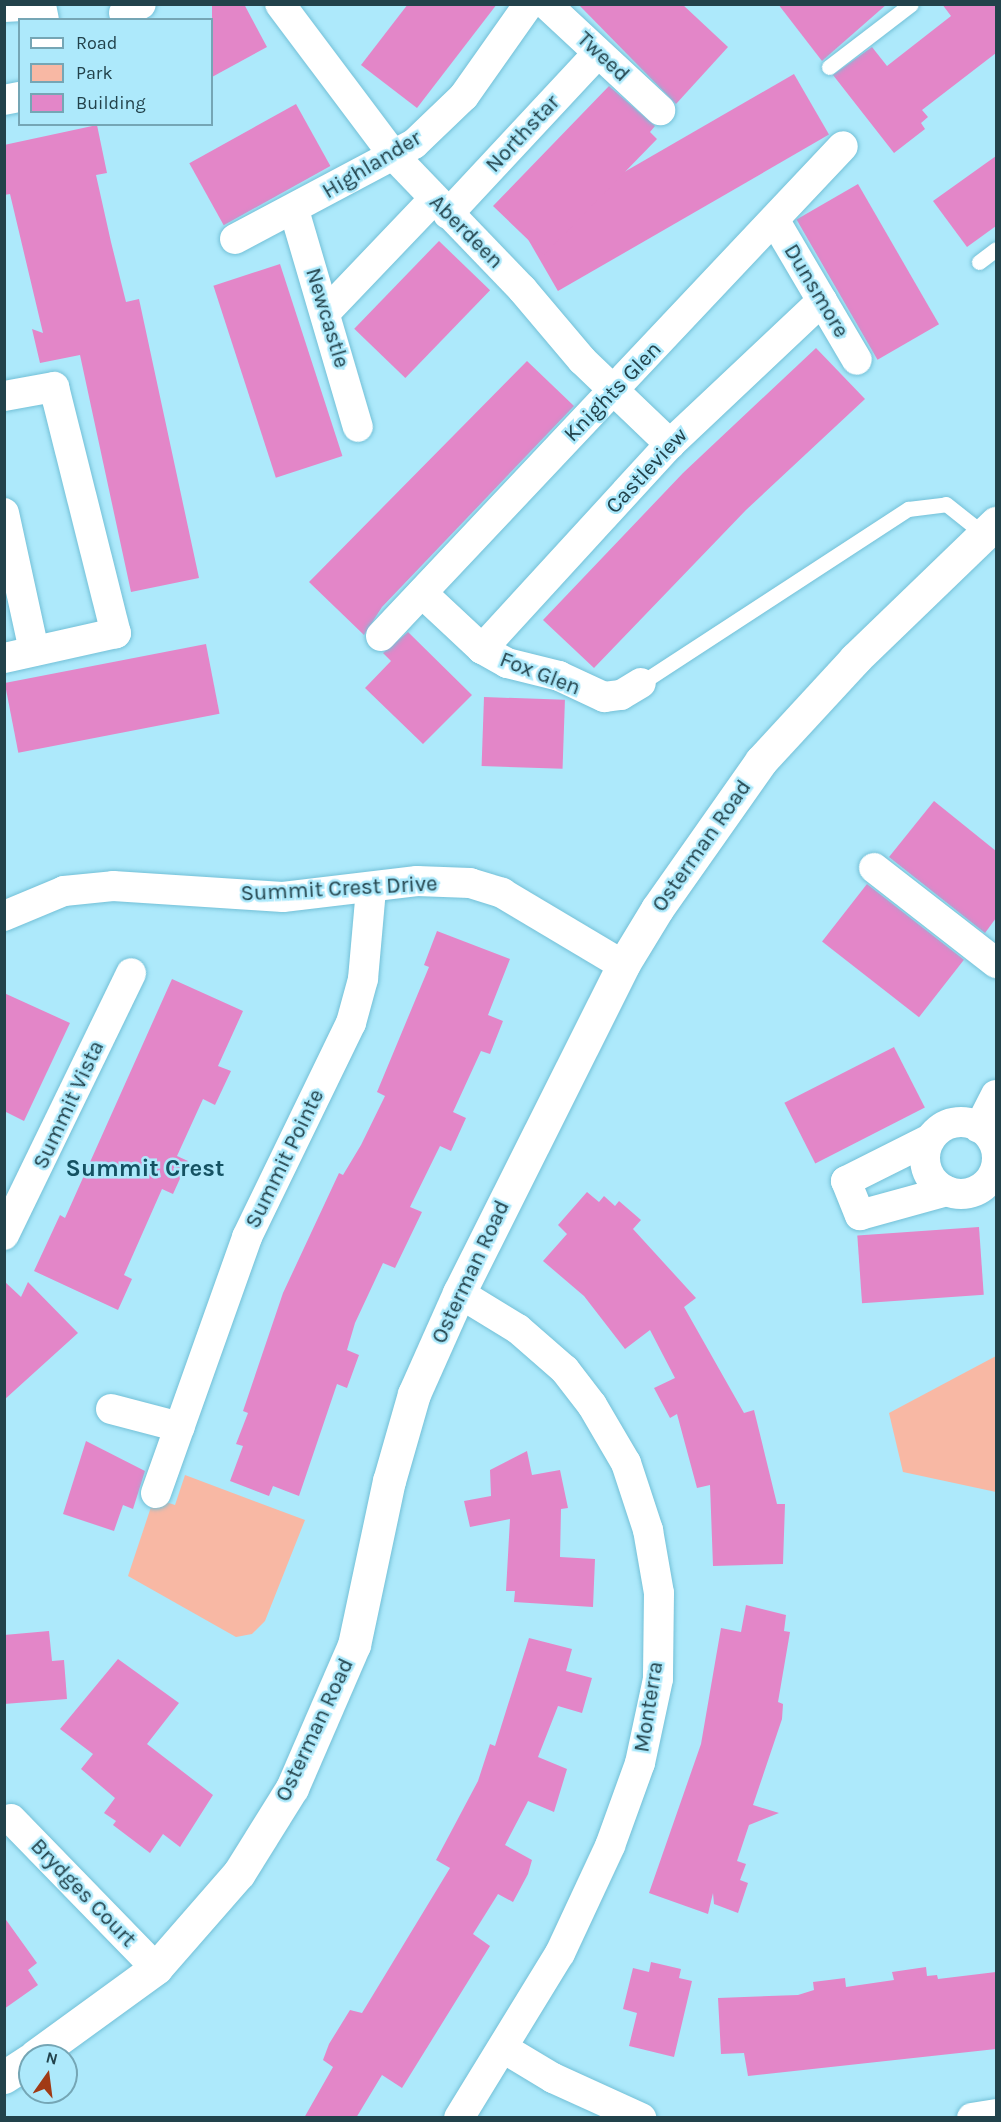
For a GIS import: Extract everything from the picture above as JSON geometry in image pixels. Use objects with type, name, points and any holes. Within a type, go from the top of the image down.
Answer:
[{"type":"street","name":"Aberdeen","points":[[280,4],[394,156],[614,392],[670,444]]},
{"type":"street","name":"Highlander","points":[[235,239],[394,156],[464,96],[529,4]]},
{"type":"street","name":"Tweed","points":[[546,4],[660,110]]},
{"type":"street","points":[[4,7],[41,5],[44,18]]},
{"type":"street","name":"Northstar","points":[[326,312],[441,207],[598,53]]},
{"type":"street","name":"Knights Glen","points":[[381,636],[614,392],[843,146]]},
{"type":"street","name":"Newcastle","points":[[294,210],[326,312],[358,427]]},
{"type":"street","name":"Dunsmore","points":[[775,221],[857,360]]},
{"type":"street","name":"Castleview","points":[[482,649],[670,444],[822,301]]},
{"type":"street","points":[[4,396],[54,387],[116,633],[4,658]]},
{"type":"street","points":[[4,513],[34,651]]},
{"type":"street","name":"Osterman Road","points":[[52,2044],[156,1968],[239,1873],[292,1788],[331,1708],[354,1645],[389,1481],[414,1394],[459,1293],[623,965],[761,761],[855,659],[991,529]]},
{"type":"street","name":"Fox Glen","points":[[422,593],[482,649],[595,695],[621,695],[641,683]]},
{"type":"street","points":[[874,868],[996,963]]},
{"type":"street","name":"Summit Crest Drive","points":[[4,916],[64,891],[113,886],[283,897],[371,889],[417,881],[470,883],[502,893],[623,965]]},
{"type":"street","name":"Summit Pointe","points":[[156,1493],[247,1238],[351,1023],[363,979],[371,889]]},
{"type":"street","name":"Summit Vista","points":[[4,1234],[13,1200],[131,973]]},
{"type":"street","points":[[979,1128],[996,1095]]},
{"type":"street","points":[[949,1124],[979,1128],[996,1153],[991,1178],[972,1193],[947,1191],[860,1215],[846,1181],[930,1139],[949,1124]]},
{"type":"street","points":[[930,1139],[925,1163],[936,1185],[947,1191]]},
{"type":"street","name":"Monterra","points":[[459,1293],[518,1329],[565,1370],[592,1405],[626,1463],[648,1530],[659,1593],[658,1679],[640,1763],[610,1846],[560,1953],[459,2118]]},
{"type":"street","points":[[111,1409],[180,1427]]},
{"type":"street","name":"Brydges Court","points":[[11,1819],[156,1968]]},
{"type":"street","points":[[503,2048],[641,2118]]},
{"type":"street","points":[[4,2077],[18,2068]]},
{"type":"street","points":[[972,2118],[996,2114]]},
{"type":"lane","points":[[829,67],[911,4]]},
{"type":"lane","points":[[979,262],[996,249]]},
{"type":"lane","points":[[641,683],[908,508],[946,504],[991,529]]},
{"type":"green space","points":[[996,1356],[996,1492],[903,1472],[889,1413]]},
{"type":"green space","points":[[185,1475],[305,1520],[265,1621],[252,1634],[236,1637],[128,1576],[154,1498],[175,1505]]},
{"type":"building","points":[[212,4],[244,4],[267,47],[213,76]]},
{"type":"building","points":[[408,4],[497,4],[417,108],[361,65]]},
{"type":"building","points":[[578,4],[682,4],[728,47],[676,104]]},
{"type":"building","points":[[778,4],[887,4],[822,61]]},
{"type":"building","points":[[942,4],[996,4],[996,53],[922,110],[928,117],[921,123],[925,129],[894,153],[833,75],[872,47],[887,66],[951,16]]},
{"type":"building","points":[[794,74],[829,135],[558,291],[523,230]]},
{"type":"building","points":[[609,86],[655,126],[650,132],[657,139],[544,255],[493,206]]},
{"type":"building","points":[[296,104],[330,166],[224,225],[189,163]]},
{"type":"building","points":[[97,126],[107,173],[96,175],[111,242],[126,302],[139,299],[199,578],[131,592],[80,355],[40,363],[32,329],[43,333],[10,194],[4,195],[4,145]]},
{"type":"building","points":[[996,156],[996,226],[967,247],[933,201]]},
{"type":"building","points":[[858,184],[939,324],[878,360],[797,220]]},
{"type":"building","points":[[439,241],[490,290],[405,378],[354,329]]},
{"type":"building","points":[[280,264],[342,456],[276,478],[213,286]]},
{"type":"building","points":[[816,348],[865,399],[746,510],[594,668],[543,620],[683,473]]},
{"type":"building","points":[[527,361],[574,406],[382,607],[364,635],[309,582]]},
{"type":"building","points":[[408,632],[472,695],[423,744],[365,688],[391,661],[383,653]]},
{"type":"building","points":[[206,644],[220,714],[18,753],[5,683]]},
{"type":"building","points":[[484,697],[565,700],[563,769],[482,766]]},
{"type":"building","points":[[934,801],[996,851],[996,918],[985,933],[889,857]]},
{"type":"building","points":[[867,884],[964,960],[919,1017],[822,942]]},
{"type":"building","points":[[437,931],[510,959],[488,1015],[503,1021],[490,1054],[481,1051],[453,1112],[466,1118],[451,1151],[440,1146],[410,1207],[422,1212],[395,1268],[383,1263],[355,1323],[347,1350],[359,1355],[347,1388],[337,1384],[299,1496],[273,1486],[269,1496],[230,1481],[243,1446],[236,1444],[248,1413],[243,1411],[283,1293],[339,1173],[343,1175],[361,1145],[385,1096],[377,1092],[429,967],[424,965]]},
{"type":"building","points":[[172,979],[243,1011],[218,1066],[231,1071],[215,1105],[203,1099],[177,1156],[188,1161],[173,1194],[162,1189],[124,1275],[132,1279],[118,1310],[34,1271],[60,1215],[65,1218]]},
{"type":"building","points":[[4,993],[70,1023],[24,1121],[4,1111]]},
{"type":"building","points":[[894,1047],[925,1108],[815,1163],[784,1103]]},
{"type":"building","points":[[587,1192],[599,1202],[604,1196],[615,1206],[619,1201],[641,1220],[633,1229],[696,1298],[684,1307],[744,1413],[754,1410],[777,1504],[785,1504],[783,1564],[713,1566],[710,1485],[697,1488],[677,1414],[670,1418],[654,1388],[675,1378],[650,1330],[625,1349],[584,1296],[543,1261],[567,1234],[558,1225]]},
{"type":"building","points":[[979,1227],[984,1295],[862,1303],[857,1236]]},
{"type":"building","points":[[4,1281],[21,1297],[28,1282],[78,1333],[4,1400]]},
{"type":"building","points":[[86,1441],[145,1471],[133,1509],[123,1505],[114,1531],[63,1514]]},
{"type":"building","points":[[527,1451],[532,1475],[560,1470],[568,1508],[561,1509],[560,1557],[595,1559],[593,1607],[514,1602],[515,1591],[506,1591],[510,1519],[470,1527],[464,1501],[491,1496],[490,1470]]},
{"type":"building","points":[[746,1605],[786,1615],[784,1631],[790,1632],[778,1702],[783,1704],[782,1719],[753,1805],[779,1813],[749,1825],[737,1861],[746,1864],[740,1880],[748,1883],[738,1913],[714,1904],[713,1893],[708,1914],[649,1893],[701,1744],[721,1628],[741,1632]]},
{"type":"building","points":[[49,1631],[52,1661],[64,1660],[67,1699],[4,1704],[4,1635]]},
{"type":"building","points":[[529,1638],[572,1649],[566,1671],[592,1678],[582,1713],[558,1706],[538,1757],[567,1769],[554,1812],[528,1801],[505,1845],[532,1860],[528,1874],[513,1902],[498,1894],[473,1934],[490,1946],[402,2088],[382,2075],[356,2118],[304,2118],[333,2067],[323,2060],[329,2044],[350,2010],[362,2013],[450,1868],[436,1860],[478,1781],[490,1744],[495,1746]]},
{"type":"building","points":[[118,1659],[179,1703],[147,1744],[213,1795],[180,1847],[163,1834],[150,1853],[113,1825],[116,1821],[104,1813],[115,1798],[81,1769],[93,1754],[60,1729]]},
{"type":"building","points":[[4,1917],[37,1963],[28,1970],[38,1985],[4,2009]]},
{"type":"building","points":[[651,1962],[681,1969],[679,1978],[692,1981],[674,2057],[629,2046],[637,2013],[623,2009],[633,1968],[649,1972]]},
{"type":"building","points":[[926,1967],[927,1976],[937,1975],[938,1979],[996,1972],[996,2049],[748,2076],[744,2053],[721,2054],[718,1998],[798,1995],[814,1990],[813,1982],[845,1978],[846,1987],[894,1980],[892,1972]]},
{"type":"district","name":"Summit Crest","points":[[145,1169]]}]
